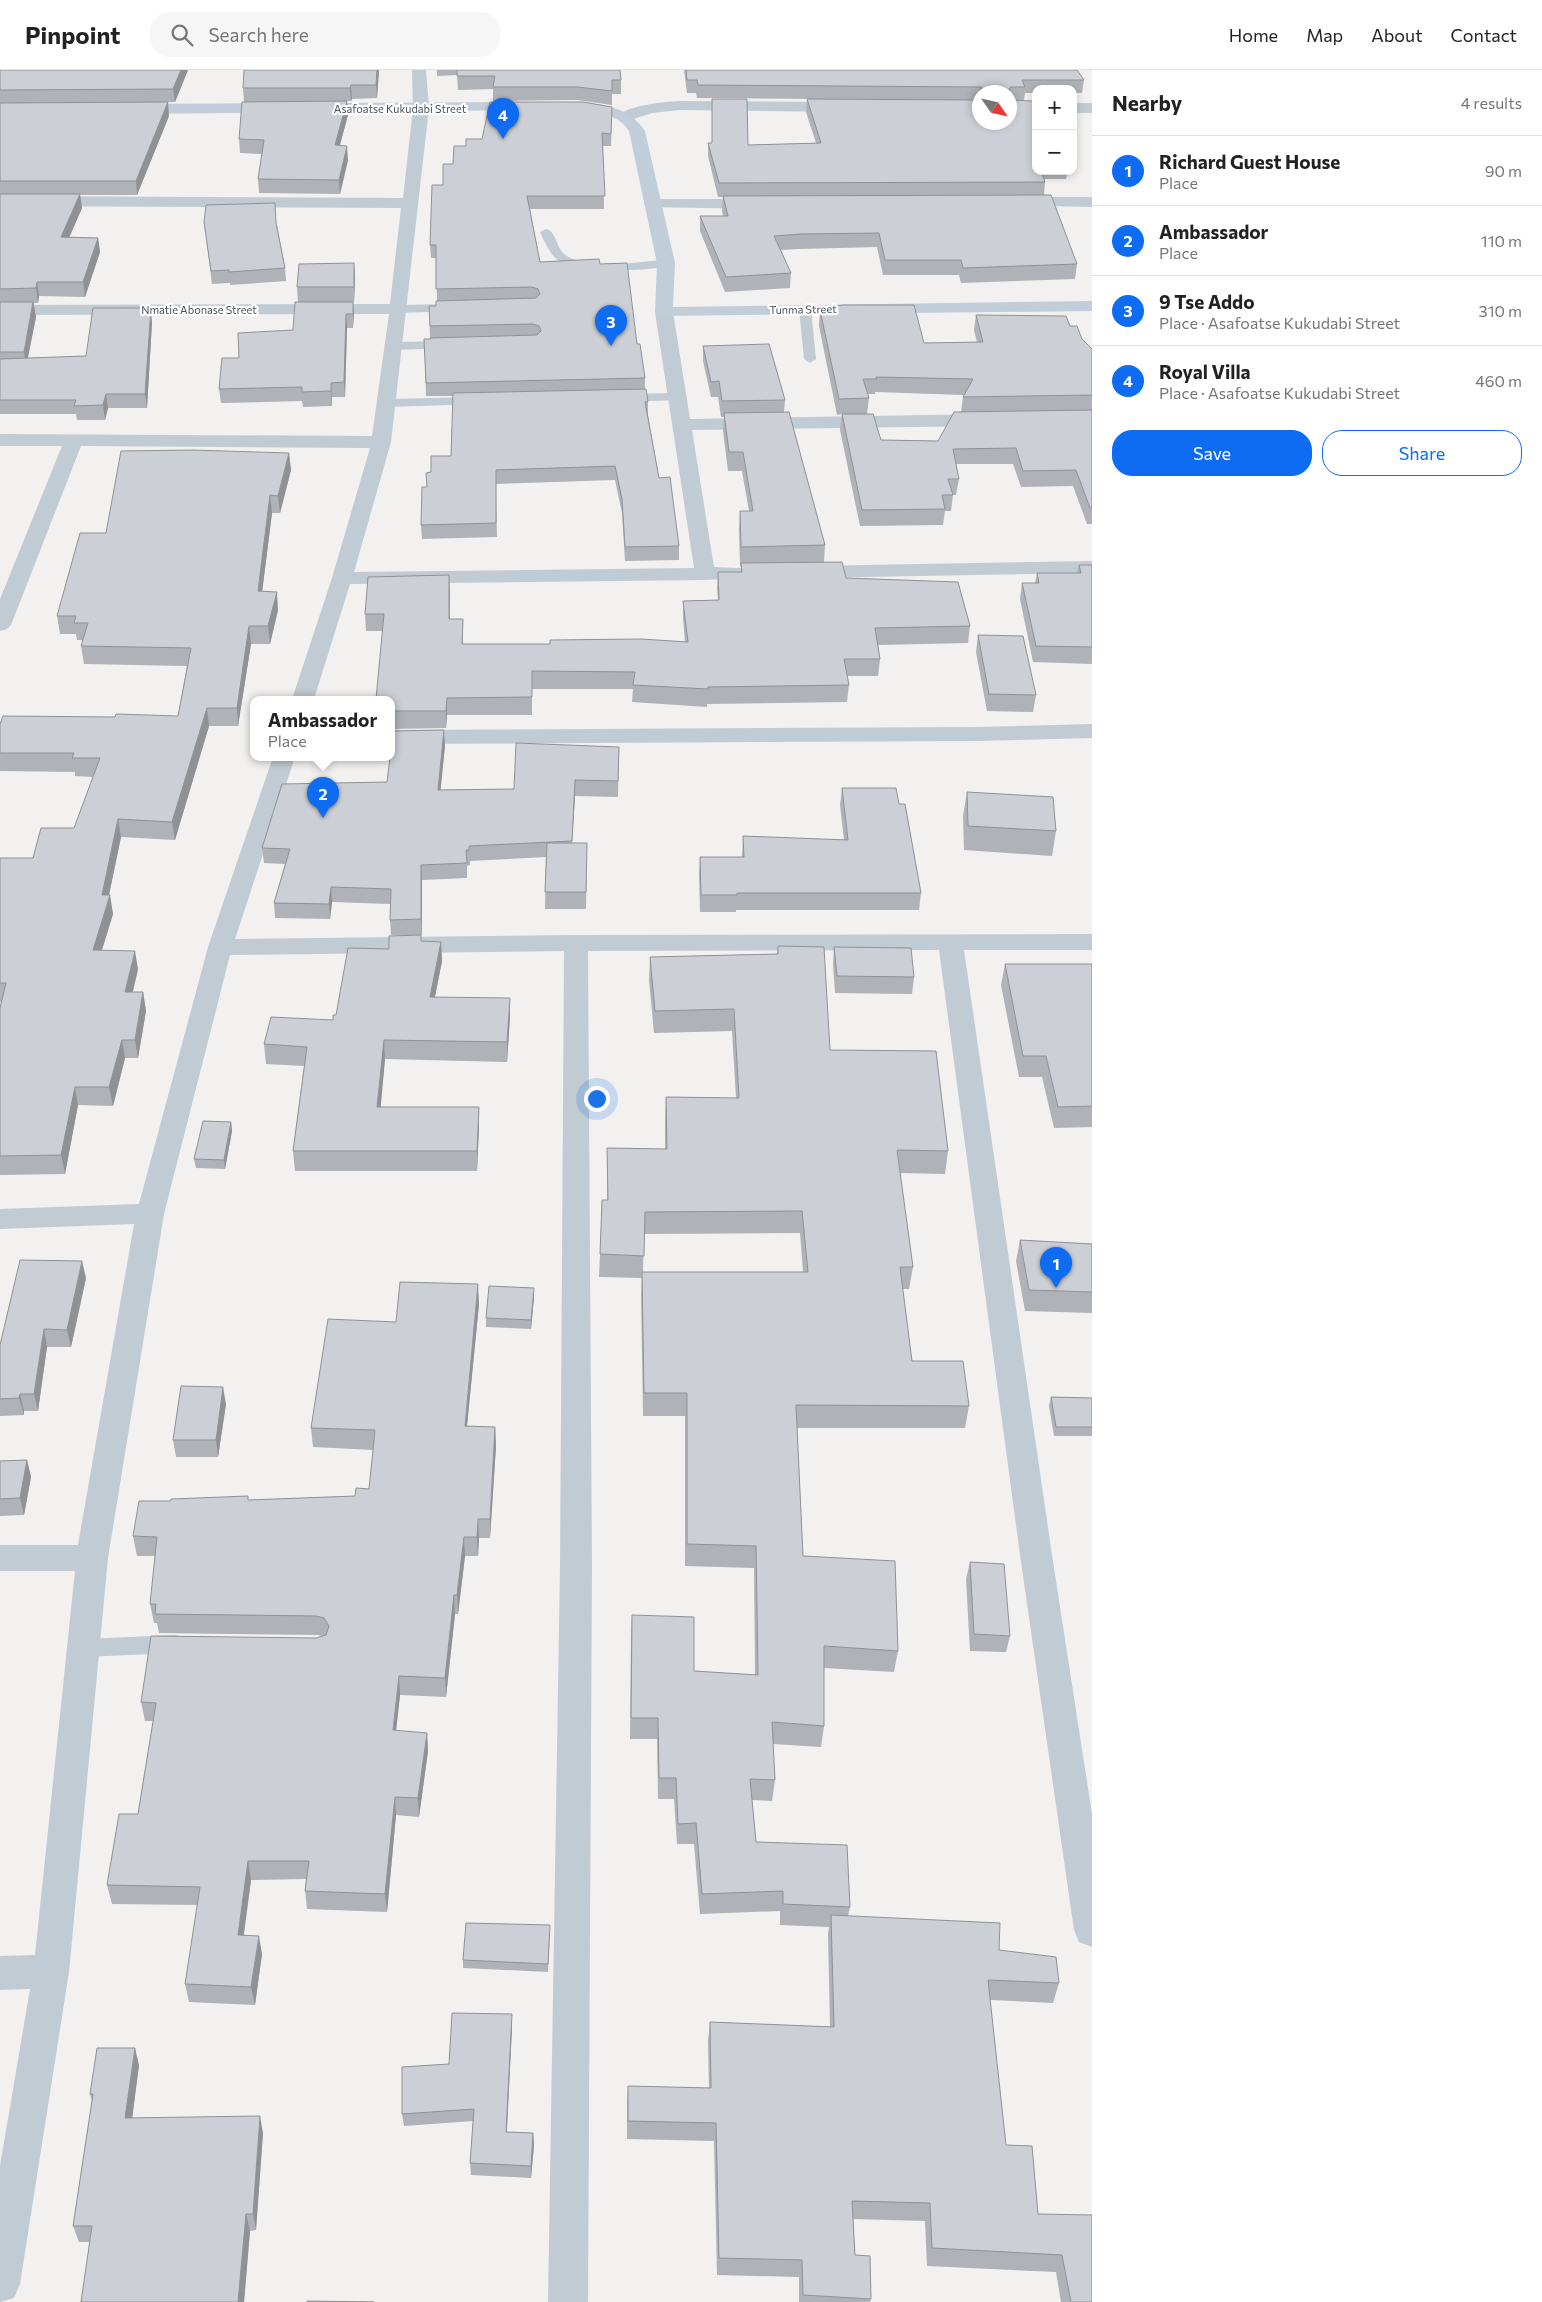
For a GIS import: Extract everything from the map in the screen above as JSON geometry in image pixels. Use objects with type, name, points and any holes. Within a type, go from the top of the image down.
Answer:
[{"type":"street","points":[[304,696],[342,578],[381,442],[421,108],[418,70]]},
{"type":"street","points":[[705,574],[664,312],[666,263],[638,131],[634,123],[625,117],[637,111],[690,105],[856,107]]},
{"type":"street","name":"Asafoatse Kukudabi Street","points":[[118,109],[551,107],[611,111],[625,117]]},
{"type":"street","points":[[1077,108],[1092,108]]},
{"type":"street","points":[[0,201],[410,203]]},
{"type":"street","points":[[1004,202],[1092,202]]},
{"type":"street","points":[[652,204],[779,204]]},
{"type":"street","name":"Tunma Street","points":[[664,312],[806,308],[1092,306]]},
{"type":"street","name":"Nmatie Abonase Street","points":[[0,310],[398,309]]},
{"type":"street","points":[[681,424],[1004,419]]},
{"type":"street","points":[[0,625],[74,439]]},
{"type":"street","points":[[0,440],[381,442]]},
{"type":"street","points":[[342,578],[1092,567]]},
{"type":"street","points":[[395,737],[966,734],[1092,731]]},
{"type":"street","points":[[0,2284],[51,1972],[92,1558],[150,1214],[220,947],[283,761]]},
{"type":"street","points":[[950,942],[1036,1555],[1092,1930]]},
{"type":"street","points":[[220,947],[576,943],[1092,942]]},
{"type":"street","points":[[568,2302],[576,1567],[576,943]]},
{"type":"street","points":[[0,1219],[150,1214]]},
{"type":"street","points":[[0,1558],[92,1558]]},
{"type":"street","points":[[0,1973],[51,1972]]},
{"type":"lane","points":[[546,232],[558,256],[573,264],[597,266],[666,263]]},
{"type":"lane","points":[[398,309],[465,308]]},
{"type":"lane","points":[[806,308],[810,359]]},
{"type":"lane","points":[[394,346],[460,345]]},
{"type":"lane","points":[[609,398],[677,397]]},
{"type":"lane","points":[[386,403],[493,401]]},
{"type":"lane","points":[[84,1648],[148,1644],[198,1644]]},
{"type":"building","points":[[0,70],[181,70],[173,89],[0,90]]},
{"type":"building","points":[[244,70],[377,70],[376,85],[351,85],[350,88],[243,88]]},
{"type":"building","points":[[457,70],[620,70],[621,80],[612,80],[612,91],[577,87],[493,87],[495,76],[457,76]]},
{"type":"building","points":[[686,70],[1077,70],[1084,80],[1022,80],[1025,87],[1017,87],[1017,85],[972,85],[972,87],[698,85],[697,80],[687,80]]},
{"type":"building","points":[[712,99],[747,99],[748,145],[821,143],[807,99],[972,100],[972,130],[1017,130],[1017,100],[1032,101],[1032,175],[1042,175],[1045,182],[719,183],[708,143],[712,143]]},
{"type":"building","points":[[347,101],[335,145],[347,146],[339,180],[258,179],[264,140],[239,139],[242,102]]},
{"type":"building","points":[[168,102],[136,181],[0,181],[0,103]]},
{"type":"building","points":[[490,102],[583,102],[612,107],[611,134],[602,133],[605,196],[527,196],[540,262],[599,259],[600,264],[627,263],[637,344],[640,344],[645,378],[426,383],[424,339],[537,335],[541,331],[539,326],[533,324],[430,326],[429,306],[436,306],[436,301],[536,298],[540,294],[538,289],[532,287],[436,289],[436,245],[430,245],[432,185],[443,185],[443,164],[453,164],[454,146],[466,146],[466,139],[482,139]]},
{"type":"building","points":[[0,194],[80,194],[61,237],[98,238],[83,282],[37,282],[36,288],[0,289]]},
{"type":"building","points":[[1051,195],[1077,264],[963,268],[961,260],[885,260],[879,233],[801,234],[774,236],[791,273],[726,277],[700,216],[728,216],[723,196]]},
{"type":"building","points":[[275,203],[276,223],[285,268],[229,272],[229,270],[211,271],[204,222],[206,205]]},
{"type":"building","points":[[354,263],[354,287],[297,287],[299,264]]},
{"type":"building","points":[[0,302],[33,302],[24,352],[0,352]]},
{"type":"building","points":[[295,302],[353,302],[353,314],[346,314],[344,382],[331,383],[331,391],[302,392],[302,387],[219,389],[222,358],[239,358],[238,333],[293,330]]},
{"type":"building","points":[[842,305],[914,305],[924,343],[983,342],[976,315],[1066,316],[1070,326],[1077,326],[1082,339],[1092,349],[1092,395],[963,397],[973,379],[876,377],[877,379],[863,379],[869,398],[839,399],[820,310]]},
{"type":"building","points":[[93,308],[151,308],[145,394],[106,394],[103,405],[74,406],[76,400],[0,400],[0,359],[86,356]]},
{"type":"building","points":[[769,344],[785,400],[722,401],[719,381],[711,382],[703,346]]},
{"type":"building","points":[[646,389],[648,401],[645,402],[659,478],[670,477],[679,546],[625,547],[622,499],[615,466],[496,470],[496,523],[421,525],[422,487],[427,487],[426,473],[431,472],[431,456],[451,456],[453,393]]},
{"type":"building","points":[[1092,410],[1092,508],[1090,508],[1076,470],[1023,471],[1016,448],[953,449],[959,479],[948,479],[953,495],[942,495],[945,509],[862,510],[842,414],[873,414],[881,440],[938,441],[954,412]]},
{"type":"building","points":[[789,412],[825,545],[741,547],[740,511],[753,511],[743,452],[729,452],[724,413]]},
{"type":"building","points":[[192,450],[289,453],[278,496],[270,495],[258,591],[277,592],[268,626],[249,626],[237,708],[207,708],[172,822],[118,819],[102,895],[110,895],[93,950],[135,951],[125,992],[143,992],[135,1040],[122,1040],[109,1087],[75,1087],[61,1155],[0,1156],[0,1008],[6,983],[0,983],[0,858],[33,858],[41,828],[74,828],[100,758],[72,758],[74,753],[0,753],[0,724],[3,716],[115,717],[116,714],[178,716],[191,648],[81,646],[88,623],[74,623],[76,616],[57,616],[80,533],[106,533],[121,451]]},
{"type":"building","points":[[842,562],[846,578],[958,582],[970,626],[875,628],[880,659],[844,659],[849,685],[708,687],[708,689],[633,685],[635,672],[532,671],[532,697],[447,698],[446,711],[395,711],[395,696],[376,696],[384,614],[365,614],[368,577],[449,575],[449,619],[463,619],[462,644],[550,644],[550,640],[641,639],[688,642],[683,601],[719,600],[718,572],[742,572],[741,563]]},
{"type":"building","points":[[1079,565],[1092,565],[1092,647],[1036,646],[1022,583],[1039,583],[1037,573],[1081,573]]},
{"type":"building","points":[[978,635],[1023,636],[1036,695],[989,694]]},
{"type":"building","points":[[444,730],[438,790],[514,789],[516,743],[619,747],[618,781],[575,780],[572,841],[469,846],[469,850],[466,850],[467,863],[421,865],[421,919],[390,920],[391,889],[331,887],[329,904],[274,903],[290,849],[262,848],[282,784],[387,782],[390,761],[395,761],[395,731]]},
{"type":"building","points":[[842,788],[896,788],[899,804],[905,804],[921,893],[737,893],[737,895],[701,895],[700,857],[744,857],[743,836],[848,840]]},
{"type":"building","points":[[967,792],[1053,797],[1056,831],[968,826]]},
{"type":"building","points":[[547,843],[587,843],[586,892],[545,892]]},
{"type":"building","points":[[421,935],[421,941],[441,942],[430,997],[510,998],[507,1042],[384,1040],[377,1107],[479,1107],[477,1151],[293,1151],[307,1047],[264,1044],[271,1017],[333,1020],[333,1015],[336,1015],[348,948],[389,949],[389,936]]},
{"type":"building","points":[[778,946],[824,947],[830,1050],[936,1051],[948,1151],[897,1150],[913,1267],[900,1267],[912,1361],[963,1361],[969,1406],[796,1405],[803,1556],[895,1561],[898,1651],[824,1646],[824,1726],[772,1722],[775,1780],[750,1779],[756,1842],[847,1845],[850,1907],[783,1904],[783,1891],[702,1894],[696,1823],[678,1824],[676,1778],[659,1778],[658,1718],[631,1718],[632,1615],[694,1617],[694,1671],[758,1675],[756,1546],[687,1544],[687,1393],[644,1393],[642,1272],[808,1272],[802,1211],[645,1212],[644,1256],[600,1254],[602,1200],[608,1200],[607,1148],[667,1149],[666,1097],[739,1098],[734,1009],[655,1011],[650,957],[778,954]]},
{"type":"building","points":[[834,947],[911,948],[914,977],[837,976]]},
{"type":"building","points":[[1005,964],[1092,964],[1092,1106],[1058,1107],[1046,1056],[1023,1056]]},
{"type":"building","points":[[203,1121],[231,1122],[224,1160],[194,1159]]},
{"type":"building","points":[[1020,1240],[1092,1244],[1092,1292],[1029,1290]]},
{"type":"building","points":[[20,1260],[82,1261],[67,1330],[44,1329],[34,1394],[20,1394],[19,1398],[0,1399],[0,1345]]},
{"type":"building","points":[[400,1282],[478,1284],[465,1426],[495,1427],[490,1519],[478,1519],[477,1537],[464,1537],[457,1595],[454,1595],[445,1678],[399,1676],[393,1730],[427,1733],[418,1798],[395,1797],[385,1894],[305,1891],[309,1861],[248,1861],[238,1935],[259,1936],[251,1987],[185,1984],[200,1887],[107,1885],[119,1814],[138,1814],[156,1703],[141,1702],[151,1636],[316,1638],[326,1635],[329,1626],[324,1618],[316,1616],[155,1614],[156,1604],[150,1604],[157,1537],[133,1536],[139,1501],[248,1496],[248,1500],[355,1496],[356,1488],[369,1489],[375,1430],[311,1428],[328,1319],[396,1322]]},
{"type":"building","points":[[489,1286],[534,1288],[531,1320],[486,1318]]},
{"type":"building","points":[[181,1386],[223,1387],[216,1440],[173,1440]]},
{"type":"building","points":[[1051,1397],[1092,1398],[1092,1427],[1056,1427]]},
{"type":"building","points":[[27,1460],[20,1498],[0,1499],[0,1461]]},
{"type":"building","points":[[970,1562],[1004,1564],[1010,1636],[974,1634]]},
{"type":"building","points":[[831,1915],[1000,1923],[999,1950],[1056,1957],[1059,1983],[988,1980],[1006,2145],[1032,2146],[1038,2214],[1092,2215],[1092,2302],[1071,2302],[1062,2255],[932,2248],[930,2203],[852,2201],[855,2255],[870,2256],[871,2299],[803,2295],[802,2260],[719,2258],[716,2123],[628,2121],[628,2086],[711,2088],[710,2022],[834,2027]]},
{"type":"building","points":[[466,1923],[550,1925],[548,1964],[463,1960]]},
{"type":"building","points":[[452,2013],[512,2014],[506,2132],[533,2133],[531,2166],[470,2163],[474,2109],[402,2114],[402,2067],[449,2064]]},
{"type":"building","points":[[97,2048],[135,2048],[125,2118],[260,2116],[253,2214],[246,2214],[238,2302],[81,2302],[92,2226],[73,2226],[93,2094],[90,2094]]},
{"type":"building","points":[[307,2301],[374,2302],[307,2302]]},
{"type":"place","name":"Royal Villa","points":[[503,139]]},
{"type":"place","name":"9 Tse Addo","points":[[611,346]]},
{"type":"place","name":"Ambassador","points":[[323,818]]},
{"type":"place","name":"Richard Guest House","points":[[1056,1288]]}]
